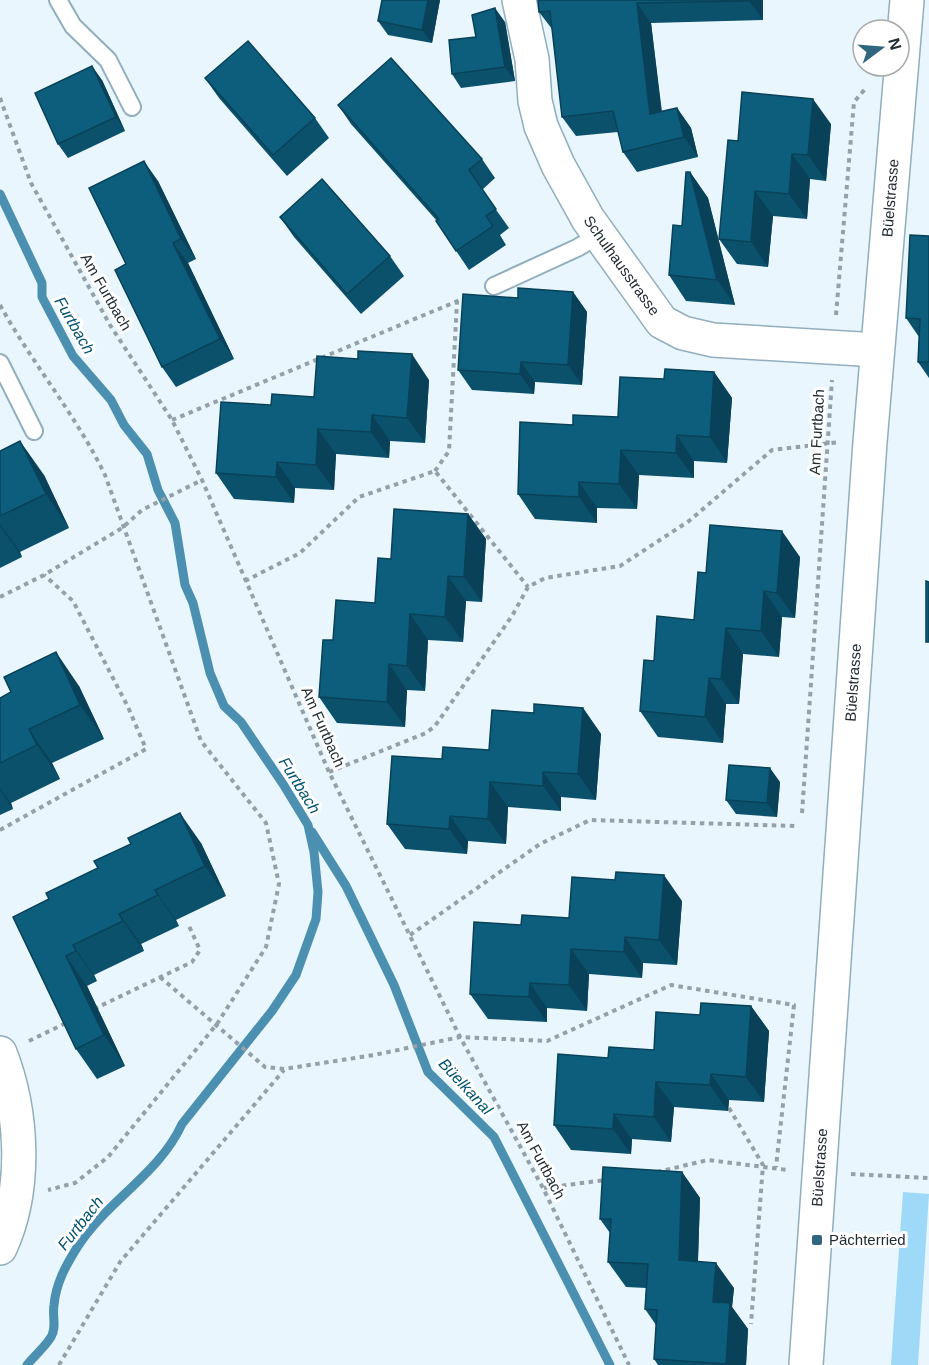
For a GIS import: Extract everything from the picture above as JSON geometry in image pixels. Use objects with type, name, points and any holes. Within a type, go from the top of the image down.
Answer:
[{"type":"street","name":"Schulhausstrasse","points":[[519,0],[532,59],[535,101],[541,126],[558,165],[599,235],[662,322],[683,333],[713,340],[877,350]]},
{"type":"street","name":"Büelstrasse","points":[[806,1365],[817,1240],[870,442],[907,0]]},
{"type":"street","points":[[0,1248],[15,1197],[18,1131],[9,1075],[12,1048]]},
{"type":"lane","points":[[57,0],[73,26],[108,60],[132,106]]},
{"type":"lane","points":[[494,286],[577,248],[599,235]]},
{"type":"lane","points":[[0,363],[34,431]]},
{"type":"path","name":"Am Furtbach","points":[[802,813],[834,346],[854,102],[868,85]]},
{"type":"path","name":"Am Furtbach","points":[[0,98],[30,183],[110,325],[172,420],[202,480],[329,772],[460,1037],[543,1188],[629,1365]]},
{"type":"path","points":[[172,420],[494,286]]},
{"type":"path","points":[[245,581],[300,553],[359,497],[435,471],[449,451],[457,302]]},
{"type":"path","points":[[0,305],[24,349],[93,450],[105,475],[122,528],[201,741],[266,823],[279,884],[266,947],[217,1024],[108,1157],[75,1183],[15,1197]]},
{"type":"path","points":[[329,772],[426,733],[435,726],[512,616],[528,587],[545,578],[620,566],[689,521],[772,450],[829,441],[870,442]]},
{"type":"path","points":[[435,471],[528,587]]},
{"type":"path","points":[[0,597],[44,575],[122,528],[142,510],[202,480]]},
{"type":"path","points":[[0,830],[146,749],[128,707],[74,601],[44,575]]},
{"type":"path","points":[[410,935],[540,844],[590,820],[798,825]]},
{"type":"path","points":[[86,1013],[192,962],[200,950],[189,926]]},
{"type":"path","points":[[160,977],[265,1067],[284,1069],[374,1055],[460,1037],[547,1041],[671,985],[794,1005],[776,1167]]},
{"type":"path","points":[[12,1048],[76,1018]]},
{"type":"path","points":[[59,1365],[120,1262],[284,1069]]},
{"type":"path","points":[[729,1108],[763,1165],[751,1324]]},
{"type":"path","points":[[651,1173],[708,1160],[763,1165],[796,1171]]},
{"type":"path","points":[[847,1173],[929,1178]]},
{"type":"path","points":[[543,1188],[608,1179]]},
{"type":"shaded area","points":[[903,1192],[929,1194],[918,1365],[891,1365]]},
{"type":"building","points":[[382,0],[428,0],[422,30],[378,21]]},
{"type":"building","points":[[538,0],[749,1],[637,3],[650,114],[677,108],[684,137],[623,152],[613,111],[562,117],[550,11],[539,12]]},
{"type":"building","points":[[495,8],[505,67],[452,74],[449,40],[476,37],[472,15]]},
{"type":"building","points":[[248,41],[315,118],[273,155],[205,78]]},
{"type":"building","points":[[391,58],[482,159],[469,170],[496,209],[486,216],[493,226],[456,251],[436,221],[439,219],[338,105]]},
{"type":"building","points":[[92,66],[116,117],[58,144],[35,93]]},
{"type":"building","points":[[742,92],[813,99],[808,155],[792,154],[789,194],[755,191],[751,242],[719,239],[728,140],[738,141]]},
{"type":"building","points":[[144,161],[181,239],[173,243],[220,339],[162,367],[115,270],[126,264],[89,188]]},
{"type":"building","points":[[686,172],[690,172],[717,280],[669,275],[673,225],[682,226]]},
{"type":"building","points":[[322,179],[390,256],[347,294],[280,217]]},
{"type":"building","points":[[910,235],[929,236],[929,362],[918,362],[920,319],[906,318]]},
{"type":"building","points":[[518,288],[573,292],[568,365],[521,362],[520,374],[458,370],[463,294],[518,298]]},
{"type":"building","points":[[358,351],[412,354],[407,418],[372,415],[371,432],[318,429],[316,465],[277,462],[276,477],[216,473],[221,402],[271,405],[272,394],[314,397],[317,356],[358,359]]},
{"type":"building","points":[[665,369],[714,372],[710,437],[677,435],[676,453],[621,450],[619,484],[579,482],[579,497],[518,494],[520,422],[573,425],[573,415],[618,417],[620,377],[664,379]]},
{"type":"building","points":[[20,441],[46,494],[0,516],[0,451]]},
{"type":"building","points":[[394,509],[468,514],[464,577],[448,576],[445,617],[410,614],[407,666],[389,664],[387,702],[319,697],[323,640],[333,640],[336,600],[375,603],[378,558],[391,559]]},
{"type":"building","points":[[710,525],[782,531],[777,593],[764,591],[761,631],[726,628],[721,679],[709,678],[705,717],[640,711],[644,660],[654,661],[657,616],[694,620],[698,572],[706,573]]},
{"type":"building","points":[[926,581],[929,582],[929,642],[926,642]]},
{"type":"building","points":[[56,652],[80,705],[29,729],[37,745],[0,763],[0,698],[11,692],[4,677]]},
{"type":"building","points":[[534,704],[583,708],[578,774],[543,772],[543,786],[490,782],[488,819],[450,816],[449,829],[387,824],[392,756],[442,759],[443,747],[489,750],[492,710],[534,713]]},
{"type":"building","points":[[729,765],[770,768],[767,803],[726,800]]},
{"type":"building","points":[[180,813],[205,866],[155,890],[158,895],[119,914],[123,921],[73,945],[76,951],[66,956],[104,1035],[76,1049],[13,917],[49,899],[46,893],[98,868],[94,861],[131,844],[128,838]]},
{"type":"building","points":[[616,872],[664,875],[659,940],[625,937],[624,952],[571,949],[569,985],[530,983],[529,997],[470,994],[474,922],[521,925],[522,915],[569,918],[572,877],[615,880]]},
{"type":"building","points":[[701,1003],[751,1006],[746,1077],[711,1074],[710,1085],[656,1082],[654,1117],[614,1114],[613,1129],[554,1125],[558,1054],[608,1058],[609,1047],[654,1050],[656,1012],[700,1015]]},
{"type":"building","points":[[603,1167],[682,1172],[679,1260],[716,1263],[713,1302],[730,1303],[726,1364],[654,1359],[657,1310],[645,1309],[648,1264],[608,1262],[611,1219],[600,1219]]},
{"type":"waterway","name":"Furtbach","points":[[0,194],[42,283],[42,297],[73,356],[111,400],[124,425],[147,454],[158,490],[175,523],[185,585],[193,603],[210,673],[224,706],[241,722],[308,825],[314,852],[318,892],[316,919],[296,975],[272,1011],[182,1124],[161,1157],[103,1215],[78,1246],[59,1282],[55,1297],[53,1333],[27,1365]]},
{"type":"waterway","name":"Büelkanal","points":[[312,832],[346,886],[394,985],[428,1072],[494,1137],[610,1365]]},
{"type":"place","name":"Pächterried","points":[[817,1240]]}]
